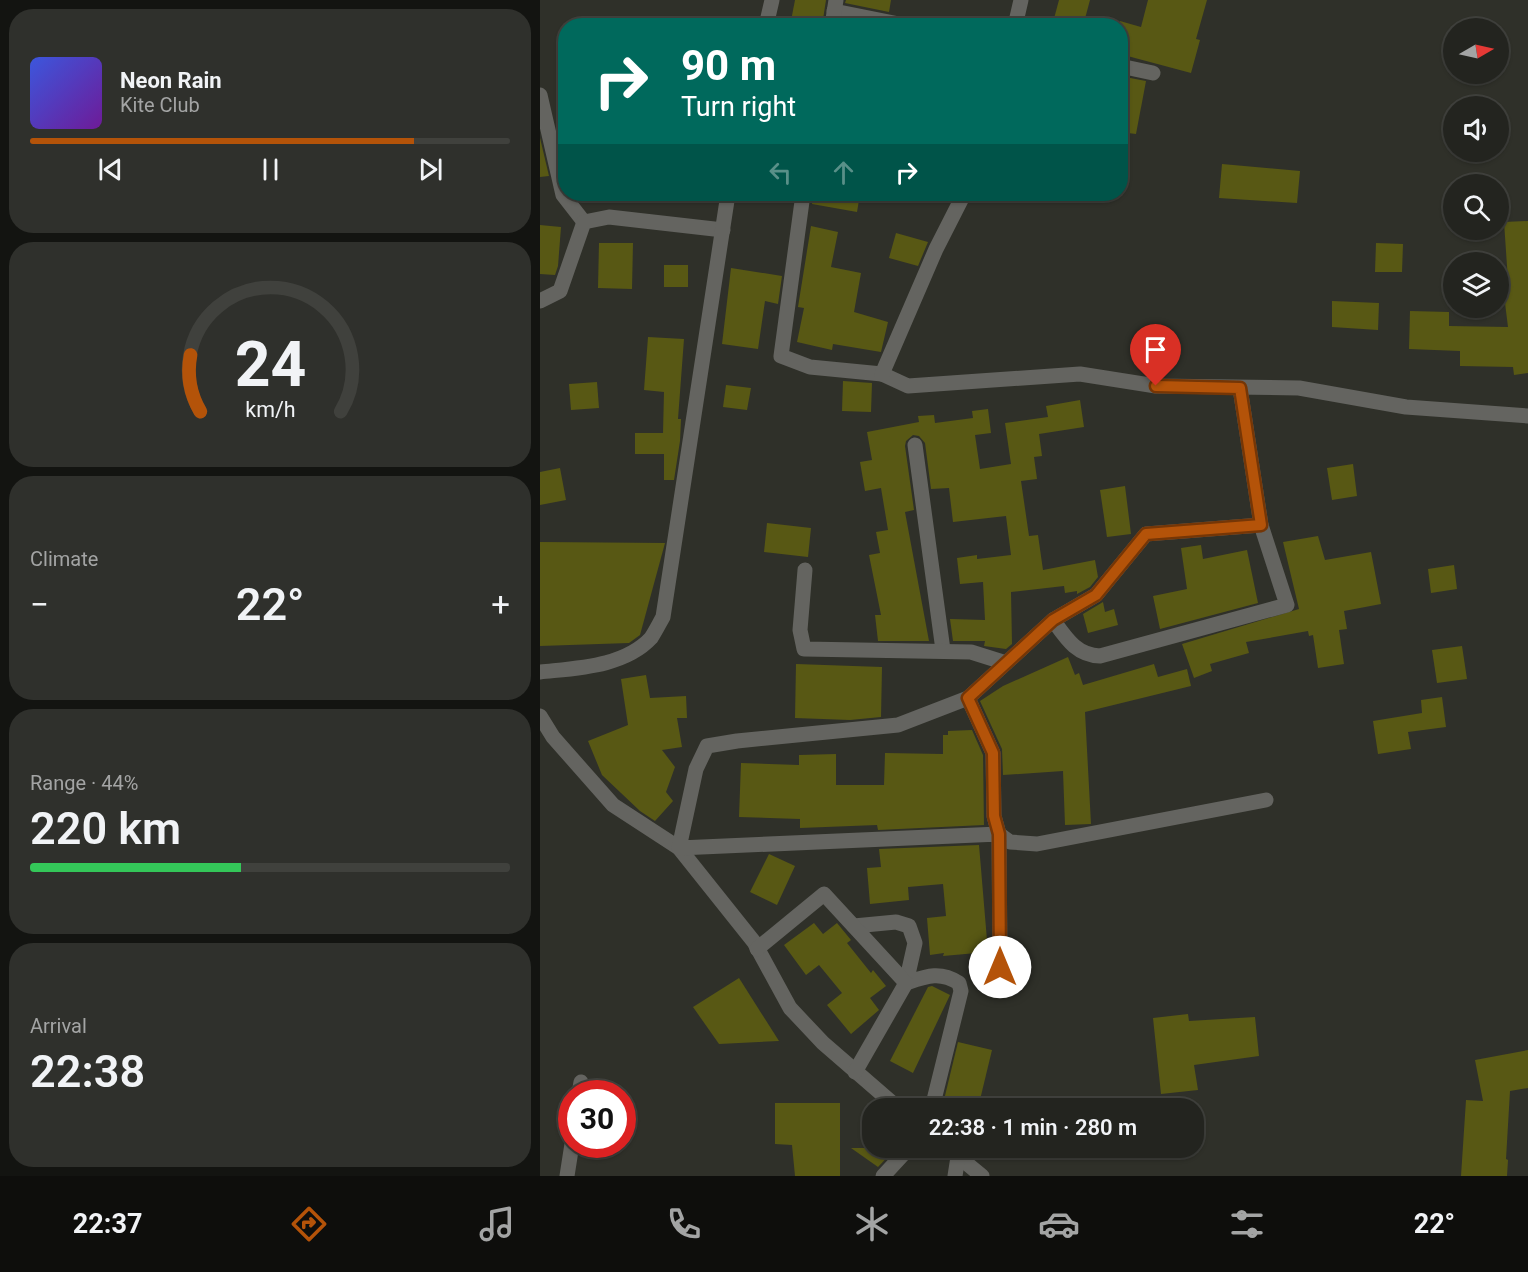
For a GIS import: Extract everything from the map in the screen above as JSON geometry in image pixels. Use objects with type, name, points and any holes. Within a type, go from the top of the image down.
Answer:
[{"type":"street","points":[[768,18],[772,0]]},
{"type":"street","points":[[1017,18],[1021,0]]},
{"type":"street","points":[[834,12],[866,18]]},
{"type":"street","points":[[1128,68],[1154,73]]},
{"type":"street","points":[[540,95],[558,173]]},
{"type":"street","points":[[568,201],[584,222]]},
{"type":"street","points":[[540,672],[609,662],[634,651],[651,638],[663,617],[727,201]]},
{"type":"street","points":[[802,201],[781,356],[810,367],[882,374],[908,386],[1080,374],[1156,386],[1299,388],[1406,406],[1528,416]]},
{"type":"street","points":[[882,374],[936,249],[960,201]]},
{"type":"street","points":[[584,222],[609,217],[723,230]]},
{"type":"street","points":[[540,301],[560,291],[584,222]]},
{"type":"street","points":[[1053,620],[1070,644],[1086,655],[1100,656],[1287,605],[1261,525],[1240,388]]},
{"type":"street","points":[[915,445],[943,650]]},
{"type":"street","points":[[679,848],[696,769],[707,746],[898,725],[968,698],[1053,620],[1096,595],[1146,534],[1261,525]]},
{"type":"street","points":[[805,570],[800,630],[804,649],[943,650],[971,652],[1006,663]]},
{"type":"street","points":[[968,698],[993,753],[994,816],[999,834],[1000,967]]},
{"type":"street","points":[[540,716],[554,737],[613,805],[679,848],[733,913],[757,949],[790,1008],[823,1043],[886,1098]]},
{"type":"street","points":[[679,848],[999,834],[1010,842],[1037,844],[1266,801]]},
{"type":"street","points":[[757,949],[824,894],[906,983]]},
{"type":"street","points":[[854,926],[896,922],[909,926],[915,942],[906,983],[855,1072]]},
{"type":"street","points":[[906,983],[933,974],[941,975],[959,983],[961,991],[934,1098]]},
{"type":"street","points":[[567,1176],[570,1158]]},
{"type":"street","points":[[883,1176],[900,1158]]},
{"type":"street","points":[[954,1158],[955,1176]]},
{"type":"street","points":[[960,1158],[982,1176]]},
{"type":"building","points":[[795,0],[826,0],[823,18],[792,18]]},
{"type":"building","points":[[846,0],[891,0],[889,12],[845,3]]},
{"type":"building","points":[[1059,0],[1090,0],[1085,18],[1054,18]]},
{"type":"building","points":[[1148,0],[1207,0],[1196,39],[1200,40],[1191,73],[1128,56],[1128,23],[1141,27]]},
{"type":"building","points":[[1128,78],[1146,81],[1136,134],[1128,133]]},
{"type":"building","points":[[540,138],[549,176],[540,177]]},
{"type":"building","points":[[1222,164],[1300,171],[1297,203],[1219,198]]},
{"type":"building","points":[[812,201],[859,201],[857,212],[812,204]]},
{"type":"building","points":[[1528,221],[1528,373],[1514,375],[1513,367],[1460,366],[1460,351],[1409,349],[1410,311],[1443,312],[1443,318],[1449,318],[1449,326],[1508,327],[1509,252],[1506,252],[1505,240],[1509,240],[1509,222]]},
{"type":"building","points":[[540,225],[561,227],[558,266],[555,275],[540,274]]},
{"type":"building","points":[[811,226],[838,232],[831,267],[861,273],[854,312],[888,322],[881,352],[833,344],[832,350],[797,342],[804,308],[798,307]]},
{"type":"building","points":[[896,233],[928,242],[918,266],[889,258]]},
{"type":"building","points":[[599,243],[633,243],[632,289],[598,288]]},
{"type":"building","points":[[1376,243],[1403,244],[1402,272],[1375,272]]},
{"type":"building","points":[[664,265],[688,265],[688,287],[664,287]]},
{"type":"building","points":[[731,268],[782,276],[778,304],[765,301],[758,349],[722,344]]},
{"type":"building","points":[[1332,301],[1379,303],[1378,330],[1332,327]]},
{"type":"building","points":[[648,337],[684,339],[678,419],[681,419],[680,441],[674,480],[664,480],[664,454],[635,454],[635,433],[663,433],[664,392],[644,390]]},
{"type":"building","points":[[843,381],[872,383],[871,412],[842,411]]},
{"type":"building","points":[[597,382],[599,408],[571,410],[569,384]]},
{"type":"building","points":[[726,385],[751,388],[747,410],[723,407]]},
{"type":"building","points":[[1080,400],[1084,427],[1039,434],[1042,456],[1034,457],[1037,479],[1021,481],[1029,536],[1038,535],[1043,570],[1095,560],[1098,577],[1090,587],[1077,594],[1077,591],[1065,593],[1064,586],[1011,592],[1012,644],[1006,649],[984,646],[985,641],[953,641],[950,619],[985,620],[983,582],[960,584],[957,558],[977,555],[977,559],[1011,555],[1006,516],[953,522],[949,488],[931,489],[925,443],[919,436],[913,435],[906,441],[905,446],[914,510],[905,512],[929,641],[878,641],[875,615],[881,615],[869,555],[880,553],[876,532],[888,530],[881,488],[865,491],[860,462],[872,460],[867,432],[919,422],[918,416],[934,415],[935,423],[973,418],[972,411],[988,409],[991,433],[975,435],[980,469],[1011,464],[1005,423],[1048,417],[1046,406]]},
{"type":"building","points":[[1353,464],[1357,496],[1332,500],[1327,468]]},
{"type":"building","points":[[560,468],[566,500],[540,505],[540,472]]},
{"type":"building","points":[[1125,486],[1131,534],[1107,537],[1100,490]]},
{"type":"building","points":[[767,523],[811,528],[808,557],[764,552]]},
{"type":"building","points":[[1318,536],[1325,560],[1371,552],[1381,604],[1344,611],[1347,629],[1339,630],[1344,664],[1318,668],[1313,635],[1309,636],[1308,631],[1246,642],[1249,653],[1210,664],[1212,671],[1194,678],[1182,644],[1299,609],[1283,542]]},
{"type":"building","points":[[540,542],[665,543],[640,635],[629,643],[540,646]]},
{"type":"building","points":[[1201,545],[1203,559],[1247,550],[1258,603],[1160,629],[1153,596],[1187,589],[1181,548]]},
{"type":"building","points":[[1454,565],[1457,589],[1431,593],[1428,569]]},
{"type":"building","points":[[1103,602],[1105,612],[1114,609],[1118,625],[1088,633],[1083,614]]},
{"type":"building","points":[[1462,646],[1467,679],[1437,683],[1432,650]]},
{"type":"building","points":[[1068,657],[1075,675],[1079,673],[1083,685],[1154,664],[1158,677],[1187,669],[1191,686],[1085,712],[1091,824],[1065,825],[1063,771],[1003,775],[1002,749],[980,701],[1003,686]]},
{"type":"building","points":[[796,664],[882,667],[881,717],[850,720],[795,718]]},
{"type":"building","points":[[646,675],[650,698],[686,696],[687,718],[677,718],[682,747],[662,750],[675,767],[666,792],[673,801],[655,821],[640,811],[602,775],[588,741],[628,725],[621,679]]},
{"type":"building","points":[[1442,697],[1446,727],[1408,732],[1411,749],[1378,754],[1373,721],[1422,713],[1421,700]]},
{"type":"building","points":[[972,730],[983,755],[984,825],[878,830],[877,825],[800,828],[800,819],[739,817],[741,763],[799,765],[799,755],[836,754],[836,785],[884,785],[885,753],[943,754],[943,735],[948,735],[948,731]]},
{"type":"building","points":[[979,845],[988,952],[930,955],[927,918],[946,916],[943,884],[908,887],[909,900],[870,904],[867,868],[881,867],[879,849]]},
{"type":"building","points":[[769,854],[795,866],[777,905],[750,892]]},
{"type":"building","points":[[814,923],[823,934],[837,923],[851,940],[847,943],[871,973],[873,970],[886,986],[870,998],[879,1010],[851,1034],[827,1005],[842,993],[819,965],[806,975],[784,945]]},
{"type":"building","points":[[739,978],[779,1041],[719,1044],[693,1007]]},
{"type":"building","points":[[932,986],[950,995],[913,1073],[890,1061],[928,987]]},
{"type":"building","points":[[1188,1014],[1189,1021],[1255,1017],[1259,1056],[1194,1065],[1198,1090],[1161,1094],[1153,1018]]},
{"type":"building","points":[[958,1042],[992,1050],[980,1098],[944,1098]]},
{"type":"building","points":[[1528,1050],[1528,1088],[1510,1091],[1507,1176],[1461,1176],[1466,1100],[1483,1101],[1475,1060]]},
{"type":"building","points":[[775,1103],[840,1103],[840,1176],[795,1176],[792,1145],[775,1144]]},
{"type":"building","points":[[851,1148],[862,1148],[862,1156]]},
{"type":"building","points":[[865,1158],[887,1158],[878,1167]]},
{"type":"route","points":[[1000,967],[999,834],[994,816],[993,753],[968,698],[1053,620],[1096,595],[1146,534],[1261,525],[1240,388],[1156,386]]}]
